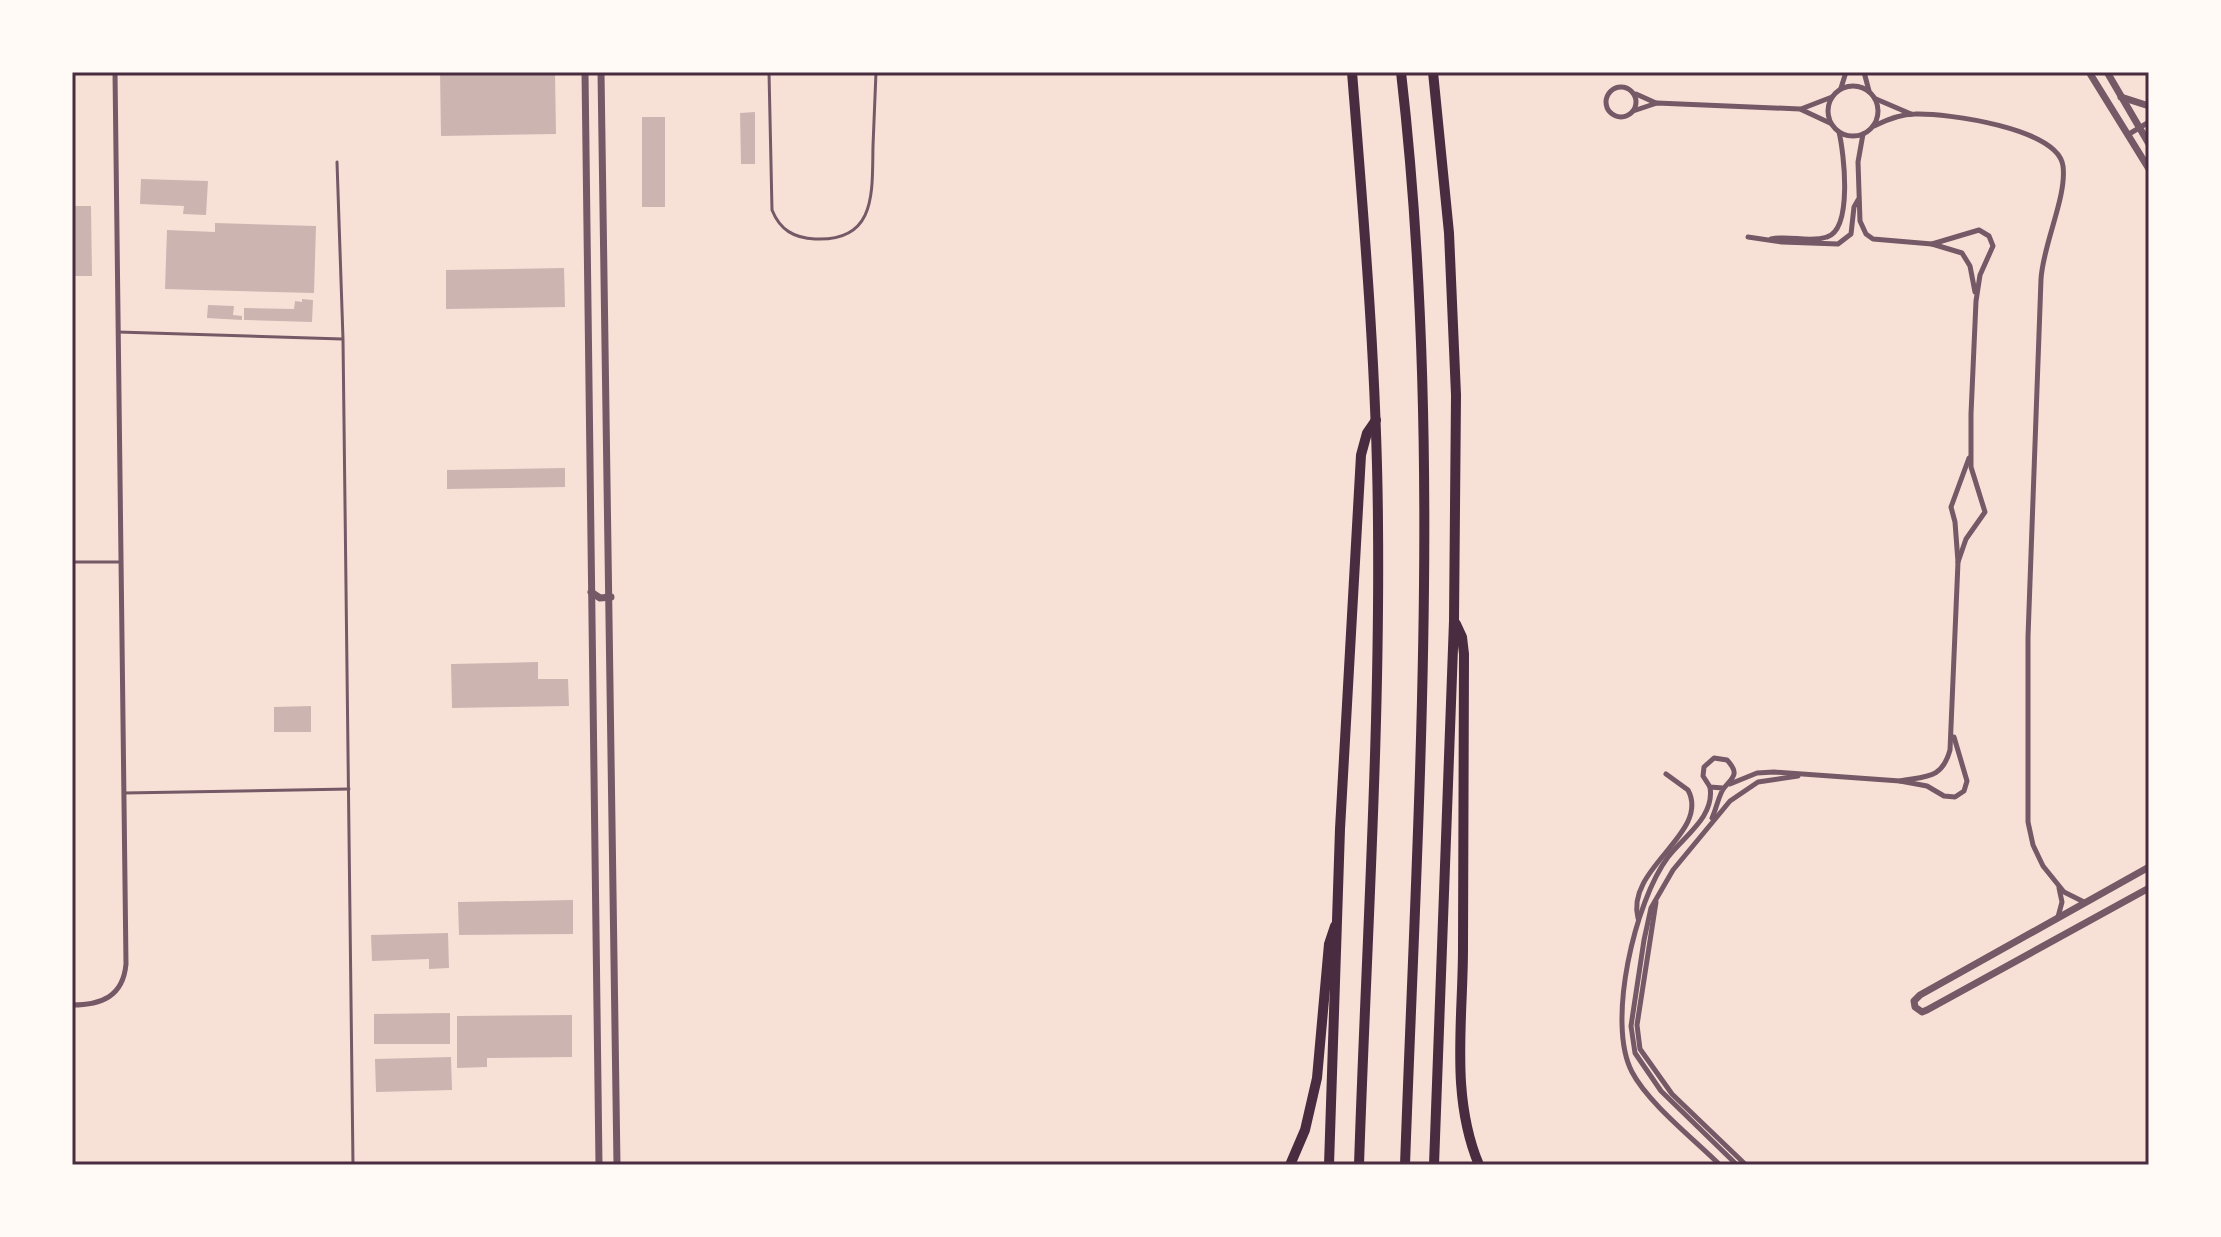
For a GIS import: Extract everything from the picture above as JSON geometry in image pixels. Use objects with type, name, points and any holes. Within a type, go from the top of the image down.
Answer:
[{"type":"highway","points":[[1352,72],[1376,420],[1379,545],[1359,1165]]},
{"type":"highway","points":[[1401,72],[1417,273],[1424,544],[1423,665],[1405,1165]]},
{"type":"highway","points":[[1433,72],[1454,314],[1454,621],[1434,1165]]},
{"type":"highway","points":[[1329,1165],[1340,814],[1361,455],[1364,440],[1376,420]]},
{"type":"highway","points":[[1454,621],[1462,637],[1464,654],[1460,1087],[1479,1165]]},
{"type":"highway","points":[[1290,1165],[1313,1104],[1329,944],[1338,921]]},
{"type":"highway","points":[[1470,1165],[1473,1150]]},
{"type":"street","points":[[72,1005],[97,1004],[118,992],[126,964],[115,72]]},
{"type":"street","points":[[585,72],[599,1165]]},
{"type":"street","points":[[601,72],[617,1165]]},
{"type":"street","points":[[1800,109],[1832,97],[1841,88],[1846,72]]},
{"type":"street","points":[[1864,72],[1875,98],[1912,114],[1967,117],[1992,123],[2051,147],[2063,167],[2042,268],[2027,722],[2029,829],[2039,859],[2059,887],[2070,897],[2084,902]]},
{"type":"street","points":[[2089,72],[2149,169]]},
{"type":"street","points":[[2107,72],[2149,144],[2139,151]]},
{"type":"street","points":[[1841,88],[1853,86],[1870,92]]},
{"type":"street","points":[[1657,103],[1626,87],[1614,88],[1606,96],[1605,104],[1608,111],[1618,117],[1657,103],[1800,109],[1851,136],[1912,114]]},
{"type":"street","points":[[1632,92],[1636,101],[1633,111]]},
{"type":"street","points":[[1830,123],[1828,110],[1832,97]]},
{"type":"street","points":[[2121,97],[2149,106]]},
{"type":"street","points":[[1874,126],[1878,115],[1875,98]]},
{"type":"street","points":[[2129,134],[2149,122]]},
{"type":"street","points":[[1771,239],[1822,238],[1832,235],[1839,228],[1845,169],[1839,132]]},
{"type":"street","points":[[1863,134],[1859,155],[1861,226],[1877,240],[1932,244],[1962,253],[1972,270],[1976,301]]},
{"type":"street","points":[[1748,237],[1838,244],[1851,234],[1854,207],[1859,199]]},
{"type":"street","points":[[1932,244],[1973,230],[1984,232],[1993,246],[1980,275],[1976,301],[1970,456],[1973,480],[1985,512],[1966,539],[1958,562]]},
{"type":"street","points":[[1900,781],[1934,774],[1942,770],[1948,758],[1953,732],[1958,562],[1951,507],[1970,456]]},
{"type":"street","points":[[591,592],[600,598],[611,597]]},
{"type":"street","points":[[1730,784],[1734,771],[1730,763],[1723,758],[1714,758],[1707,763],[1703,771],[1704,781],[1710,787],[1723,788],[1749,775],[1765,772],[1900,781],[1927,786],[1950,797],[1964,791],[1967,781],[1953,732]]},
{"type":"street","points":[[1639,919],[1638,904],[1644,883],[1687,825],[1693,811],[1688,790],[1666,774]]},
{"type":"street","points":[[1737,1165],[1661,1091],[1639,1061],[1632,1044],[1631,1026],[1644,940],[1651,908],[1673,870],[1730,801],[1748,787],[1770,779],[1798,776]]},
{"type":"street","points":[[1710,787],[1710,802],[1704,816],[1661,867],[1639,919],[1622,1010],[1621,1036],[1627,1061],[1644,1090],[1720,1165]]},
{"type":"street","points":[[1705,830],[1723,788]]},
{"type":"street","points":[[2149,867],[1917,996],[1915,1007],[1919,1011],[1927,1010],[2149,888]]},
{"type":"street","points":[[2058,917],[2062,902],[2059,887]]},
{"type":"street","points":[[1656,902],[1637,1025],[1640,1049],[1672,1094],[1746,1165]]},
{"type":"lane","points":[[769,72],[772,210],[783,228],[795,237],[804,238],[840,237],[860,224],[870,205],[876,72]]},
{"type":"lane","points":[[337,162],[343,339],[353,1165]]},
{"type":"lane","points":[[118,332],[343,339]]},
{"type":"lane","points":[[72,562],[121,562]]},
{"type":"lane","points":[[124,793],[349,789]]},
{"type":"building","points":[[440,72],[555,72],[556,134],[441,136]]},
{"type":"building","points":[[755,112],[755,164],[741,164],[740,113]]},
{"type":"building","points":[[642,117],[665,117],[665,207],[642,207]]},
{"type":"building","points":[[141,179],[208,181],[206,215],[183,214],[184,206],[140,204]]},
{"type":"building","points":[[72,206],[91,206],[92,276],[72,276]]},
{"type":"building","points":[[215,223],[316,226],[314,293],[165,289],[167,230],[215,232]]},
{"type":"building","points":[[564,268],[565,307],[446,309],[446,270]]},
{"type":"building","points":[[302,299],[313,300],[312,322],[244,320],[244,308],[294,309],[295,301],[302,302]]},
{"type":"building","points":[[208,305],[234,306],[233,315],[242,316],[242,320],[207,318]]},
{"type":"building","points":[[565,468],[565,487],[447,489],[447,470]]},
{"type":"building","points":[[538,662],[538,679],[568,679],[569,706],[452,708],[451,664]]},
{"type":"building","points":[[311,706],[311,732],[274,732],[274,707]]},
{"type":"building","points":[[573,900],[573,934],[459,935],[458,902]]},
{"type":"building","points":[[448,933],[449,968],[429,969],[429,959],[372,961],[371,935]]},
{"type":"building","points":[[450,1013],[450,1044],[374,1044],[374,1014]]},
{"type":"building","points":[[572,1015],[572,1057],[487,1058],[487,1067],[457,1068],[457,1016]]},
{"type":"building","points":[[451,1057],[452,1090],[376,1092],[375,1059]]}]
